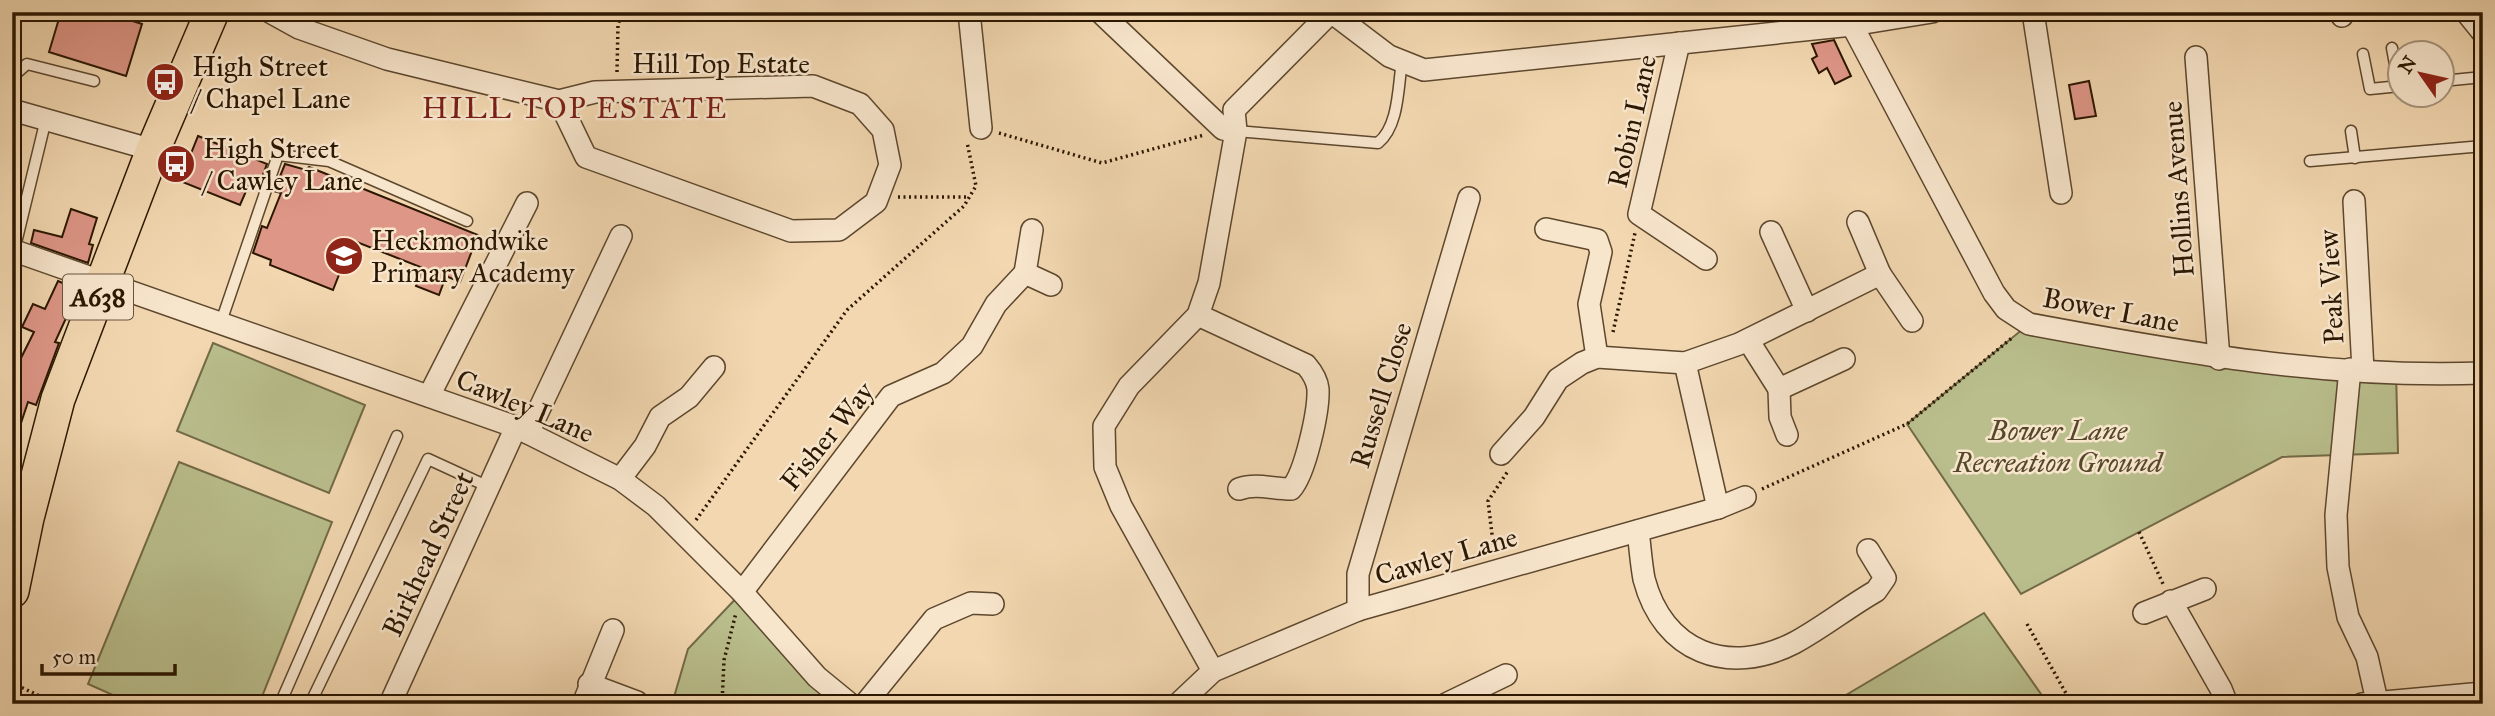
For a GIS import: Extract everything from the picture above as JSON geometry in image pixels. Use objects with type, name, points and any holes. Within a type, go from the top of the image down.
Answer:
[{"type":"main road","name":"A638","points":[[12,591],[27,518],[58,399],[153,150],[212,12]]},
{"type":"street","name":"Hill Top Estate","points":[[270,12],[299,28],[387,59],[559,101],[595,92],[813,86],[860,104],[883,130],[890,165],[876,202],[839,230],[791,231],[586,157],[559,101]]},
{"type":"street","points":[[969,12],[981,128]]},
{"type":"street","points":[[1100,12],[1229,130]]},
{"type":"street","points":[[1213,671],[1121,506],[1105,467],[1104,426],[1122,396],[1198,315],[1209,283],[1234,110],[1331,12],[1355,33],[1402,61],[1424,70],[1679,43],[1828,20],[1852,26],[1933,12]]},
{"type":"street","points":[[2033,12],[2061,193]]},
{"type":"street","points":[[2466,12],[2483,33]]},
{"type":"street","name":"Bower Lane","points":[[1852,26],[1994,293],[2006,309],[2029,324],[2219,359],[2356,370],[2483,373]]},
{"type":"street","name":"Robin Lane","points":[[1679,43],[1639,214],[1706,258]]},
{"type":"street","name":"Hollins Avenue","points":[[2196,57],[2219,359]]},
{"type":"street","points":[[12,110],[153,150]]},
{"type":"street","name":"Russell Close","points":[[1358,610],[1357,574],[1469,198]]},
{"type":"street","name":"Peak View","points":[[2354,201],[2356,370],[2336,516],[2338,568],[2348,617],[2367,657],[2370,702]]},
{"type":"street","points":[[429,396],[527,203]]},
{"type":"street","points":[[1858,222],[1880,274],[1912,321]]},
{"type":"street","points":[[1546,229],[1597,240],[1601,253],[1589,304],[1602,357]]},
{"type":"street","points":[[1032,230],[1025,273],[1051,285]]},
{"type":"street","points":[[1772,232],[1807,311]]},
{"type":"street","name":"Birkhead Street","points":[[390,704],[489,487],[522,430],[621,236]]},
{"type":"street","name":"Cawley Lane","points":[[13,251],[522,430],[620,479],[656,506],[742,592],[817,677],[850,704]]},
{"type":"street","name":"Fisher Way","points":[[742,592],[891,396],[943,373],[972,346],[996,304],[1025,273]]},
{"type":"street","points":[[1506,460],[1558,379],[1582,363],[1602,357],[1685,363],[1748,340],[1880,274]]},
{"type":"street","points":[[1198,315],[1306,365],[1315,376],[1318,390],[1314,422],[1299,481],[1291,489],[1271,489],[1255,484],[1239,489]]},
{"type":"street","points":[[1748,340],[1779,389],[1780,417],[1787,435]]},
{"type":"street","points":[[1779,389],[1844,359]]},
{"type":"street","points":[[1685,363],[1718,508]]},
{"type":"street","points":[[620,479],[645,446],[660,417],[689,397],[714,367]]},
{"type":"street","name":"Cawley Lane","points":[[1178,704],[1213,671],[1358,610],[1718,508],[1745,497]]},
{"type":"street","points":[[1638,531],[1644,579],[1668,630],[1688,646],[1718,658],[1752,658],[1793,643],[1890,582],[1868,550]]},
{"type":"street","points":[[2144,613],[2206,589]]},
{"type":"street","points":[[865,704],[934,619],[970,596],[993,604]]},
{"type":"street","points":[[2171,601],[2227,704]]},
{"type":"street","points":[[613,630],[586,694],[637,702]]},
{"type":"street","points":[[1447,704],[1506,675]]},
{"type":"street","points":[[2370,702],[2483,692]]},
{"type":"lane","points":[[2363,54],[2370,89],[2386,87]]},
{"type":"lane","points":[[1229,130],[1378,143],[1386,137],[1392,124],[1402,61]]},
{"type":"lane","points":[[12,76],[27,64],[94,80]]},
{"type":"lane","points":[[2456,80],[2483,77]]},
{"type":"lane","points":[[13,251],[46,119]]},
{"type":"lane","points":[[2351,131],[2355,158]]},
{"type":"lane","points":[[2310,161],[2483,146]]},
{"type":"lane","points":[[221,322],[278,155],[329,161],[467,221]]},
{"type":"lane","points":[[280,704],[397,436]]},
{"type":"lane","points":[[310,704],[428,458],[489,487]]},
{"type":"path","points":[[616,91],[618,24],[623,12]]},
{"type":"path","points":[[685,535],[848,310],[964,206],[976,186],[966,136],[981,128],[1102,163],[1229,130]]},
{"type":"path","points":[[878,197],[969,197]]},
{"type":"path","points":[[1602,357],[1639,214]]},
{"type":"path","points":[[1745,497],[1907,425],[2029,324]]},
{"type":"path","points":[[1497,570],[1488,500],[1506,460]]},
{"type":"path","points":[[2138,532],[2171,601]]},
{"type":"path","points":[[722,704],[724,660],[742,592]]},
{"type":"path","points":[[2027,624],[2072,704]]},
{"type":"path","points":[[12,684],[57,704]]},
{"type":"green space","name":"Bower Lane Recreation Ground","points":[[2029,324],[2396,371],[2398,453],[2282,457],[2021,594],[1907,424]]},
{"type":"green space","points":[[213,343],[365,405],[329,493],[177,431]]},
{"type":"green space","points":[[179,462],[332,522],[259,704],[133,704],[88,684]]},
{"type":"green space","points":[[742,592],[850,704],[672,704],[688,649]]},
{"type":"green space","points":[[1984,613],[2048,704],[1831,704]]},
{"type":"building","points":[[61,12],[105,12],[142,24],[126,76],[49,52]]},
{"type":"building","points":[[1834,40],[1851,76],[1835,84],[1827,68],[1819,73],[1812,59],[1817,56],[1812,44]]},
{"type":"building","points":[[2089,81],[2096,116],[2075,119],[2069,85]]},
{"type":"building","points":[[198,136],[267,164],[259,185],[250,182],[240,205],[180,181]]},
{"type":"building","points":[[285,164],[306,170],[309,167],[478,235],[460,282],[446,276],[439,295],[416,286],[423,268],[344,237],[333,263],[342,267],[333,290],[270,265],[271,260],[253,253],[262,226],[267,228],[281,193],[274,191]]},
{"type":"building","points":[[71,209],[97,218],[89,244],[93,245],[88,263],[31,243],[34,230],[62,237]]},
{"type":"building","points":[[58,281],[79,290],[55,342],[59,343],[36,405],[28,402],[15,441],[12,441],[12,376],[34,332],[22,327],[33,304],[45,309]]},
{"type":"place","name":"High Street / Chapel Lane","points":[[165,82]]},
{"type":"place","name":"High Street / Cawley Lane","points":[[176,164]]},
{"type":"place","name":"Heckmondwike Primary Academy","points":[[344,256]]},
{"type":"district","name":"HILL TOP ESTATE","points":[[575,108]]}]
